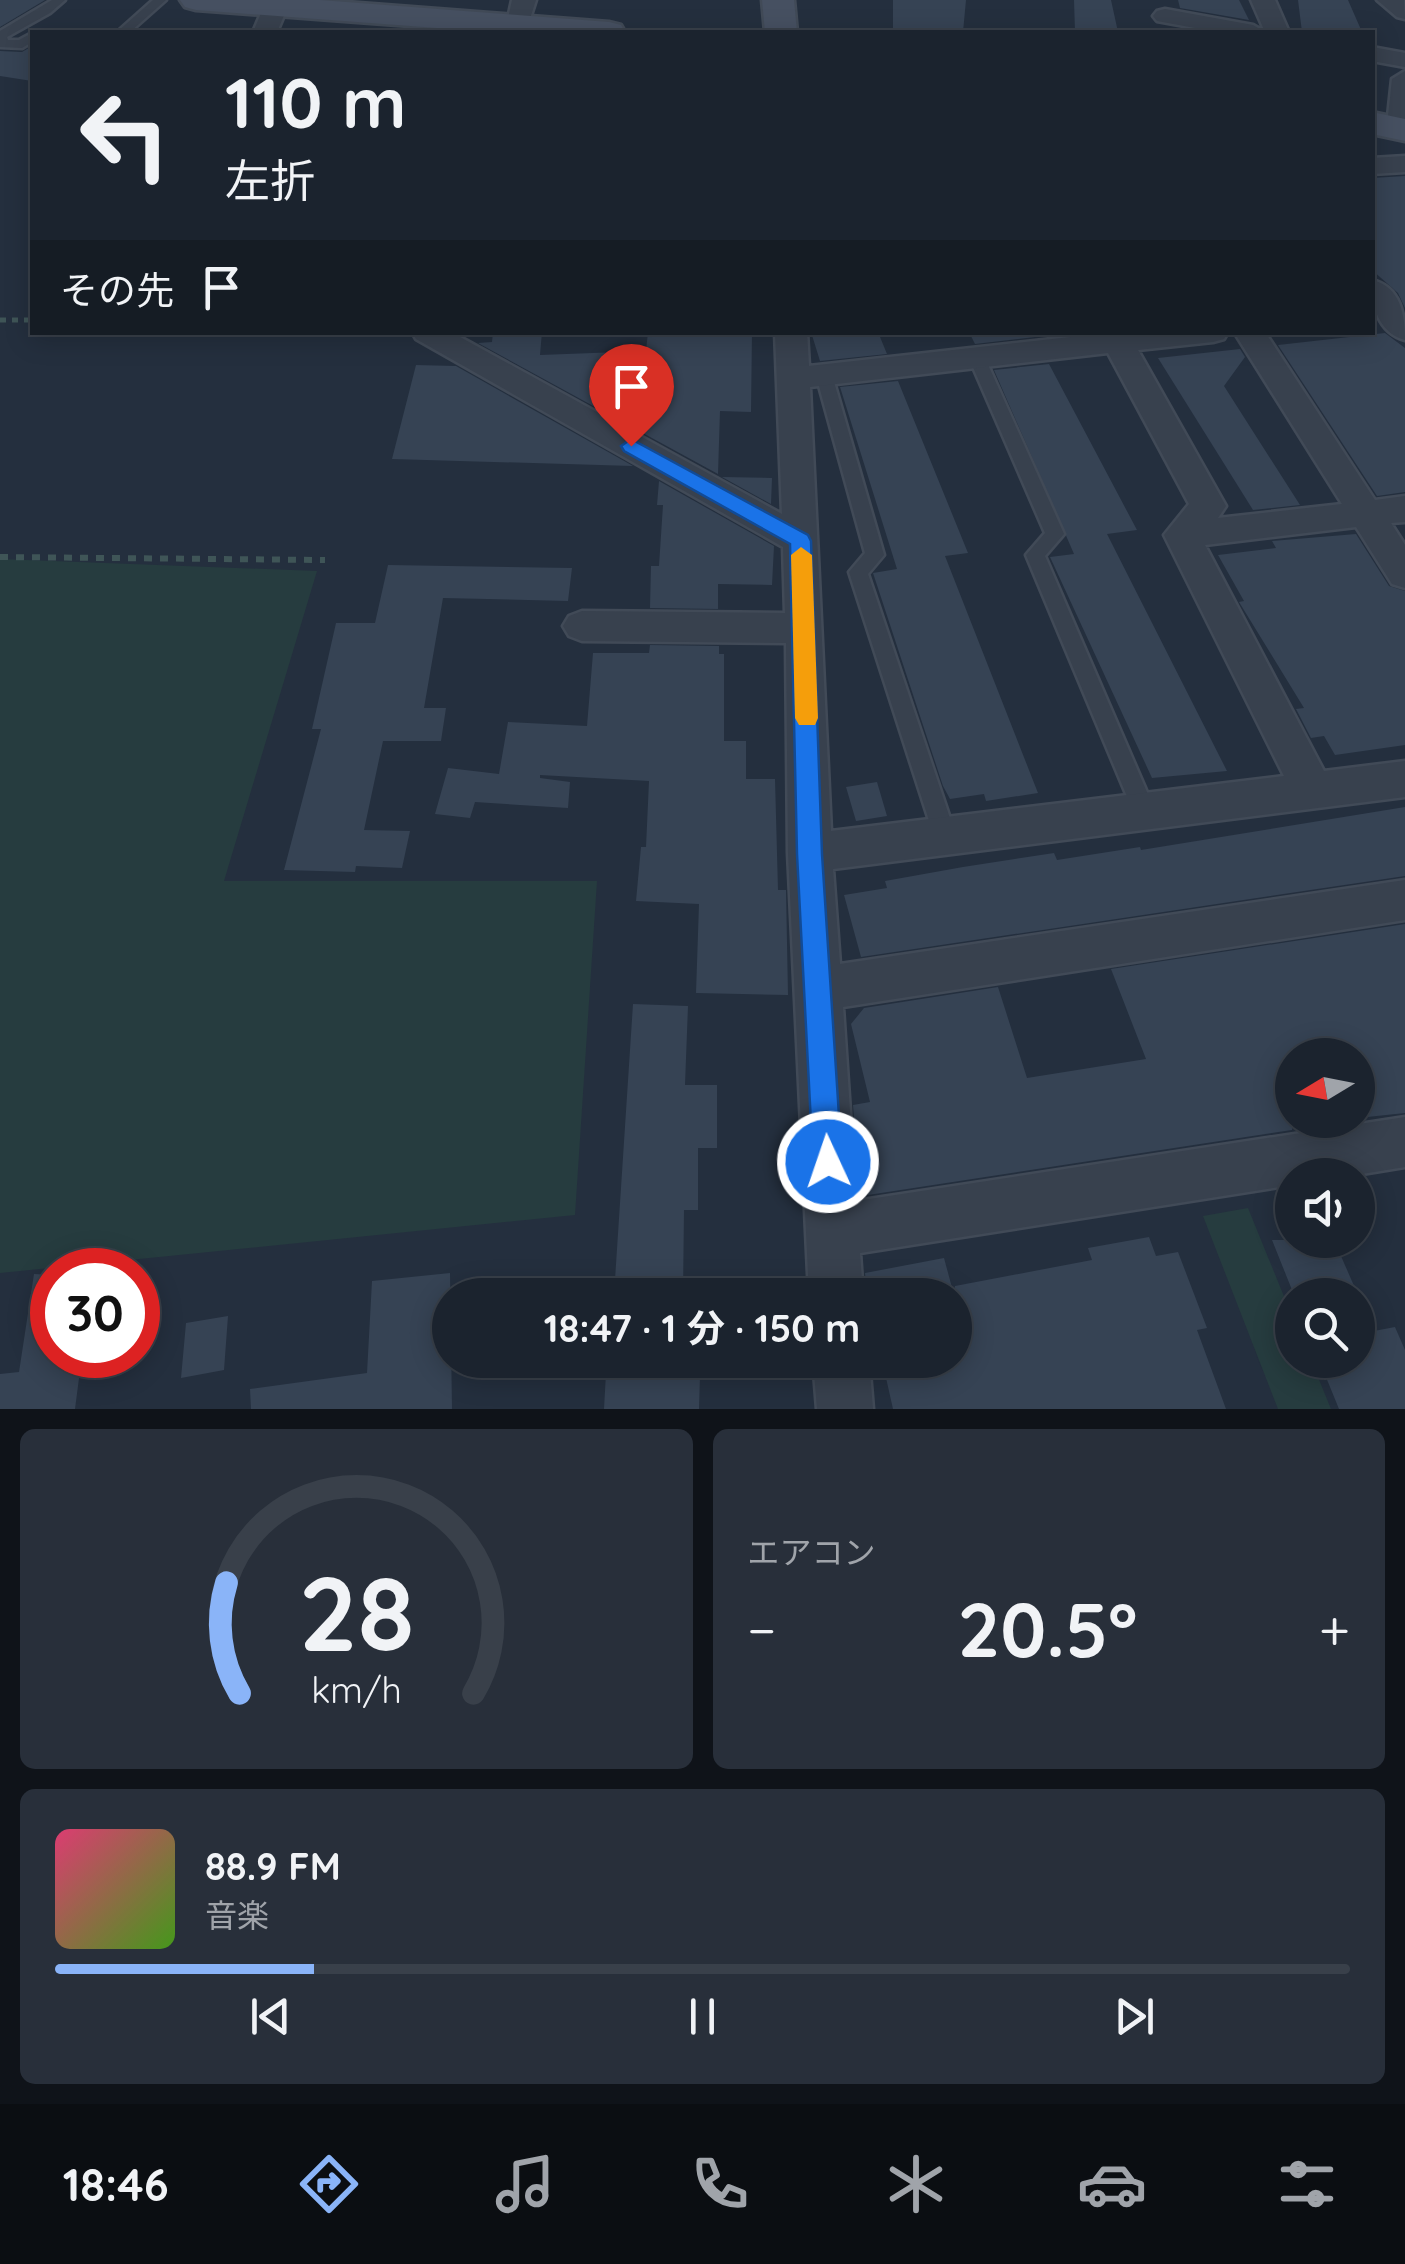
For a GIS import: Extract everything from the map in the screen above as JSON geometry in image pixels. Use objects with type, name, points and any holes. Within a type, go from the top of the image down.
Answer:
[{"type":"main road","points":[[196,0],[270,19],[421,25],[522,12],[600,30]]},
{"type":"main road","points":[[778,0],[781,30]]},
{"type":"main road","points":[[1375,124],[1405,130]]},
{"type":"street","points":[[1263,0],[1276,30]]},
{"type":"street","points":[[1390,0],[1405,12]]},
{"type":"street","points":[[1165,16],[1242,30]]},
{"type":"street","points":[[1375,55],[1405,60]]},
{"type":"street","points":[[1405,79],[1401,116],[1405,119]]},
{"type":"street","points":[[1375,166],[1405,164]]},
{"type":"street","points":[[1375,294],[1394,320]]},
{"type":"street","points":[[432,335],[800,541]]},
{"type":"street","points":[[793,335],[809,377],[800,541],[810,854],[835,1278]]},
{"type":"street","points":[[809,377],[1093,340],[1168,335]]},
{"type":"street","points":[[1251,335],[1405,574]]},
{"type":"street","points":[[1093,340],[1208,506],[1182,535]]},
{"type":"street","points":[[1182,535],[1405,510]]},
{"type":"street","points":[[1182,535],[1313,791]]},
{"type":"street","points":[[582,626],[805,628]]},
{"type":"street","points":[[810,854],[1405,779]]},
{"type":"street","points":[[818,989],[1405,900]]},
{"type":"street","points":[[832,1232],[1405,1142]]},
{"type":"street","points":[[842,1378],[845,1409]]},
{"type":"lane","points":[[30,38],[22,44],[4,44],[0,36],[26,18],[46,12],[60,0]]},
{"type":"lane","points":[[125,30],[160,0]]},
{"type":"lane","points":[[43,30],[50,19],[46,12]]},
{"type":"lane","points":[[977,358],[1055,534],[1035,555],[1145,812]]},
{"type":"lane","points":[[809,377],[875,554],[858,572],[946,839]]},
{"type":"path","points":[[0,320],[30,320]]},
{"type":"path","points":[[0,557],[325,560]]},
{"type":"green space","points":[[0,559],[317,571],[224,881],[597,881],[575,1215],[160,1257],[160,1248],[30,1248],[30,1270],[0,1273]]},
{"type":"green space","points":[[1248,1208],[1277,1278],[1275,1378],[1318,1378],[1331,1409],[1278,1409],[1203,1216]]},
{"type":"building","points":[[0,0],[45,0],[0,27]]},
{"type":"building","points":[[893,0],[966,0],[963,30],[893,30]]},
{"type":"building","points":[[1074,0],[1111,0],[1118,30],[1075,30]]},
{"type":"building","points":[[1178,0],[1239,0],[1249,20],[1180,8]]},
{"type":"building","points":[[1298,0],[1348,0],[1361,30],[1302,30]]},
{"type":"building","points":[[30,47],[30,81],[0,76],[0,51],[22,52]]},
{"type":"building","points":[[1405,176],[1405,308],[1398,293],[1375,273],[1375,178]]},
{"type":"building","points":[[1385,333],[1405,348],[1405,492],[1377,496],[1278,345]]},
{"type":"building","points":[[493,335],[542,335],[540,355],[646,351],[648,335],[752,335],[751,412],[720,411],[718,474],[478,343],[492,342]]},
{"type":"building","points":[[812,335],[879,335],[887,354],[820,361]]},
{"type":"building","points":[[970,335],[1035,337],[975,344]]},
{"type":"building","points":[[1240,349],[1245,357],[1224,386],[1300,505],[1253,510],[1158,358]]},
{"type":"building","points":[[1049,364],[1137,530],[1107,534],[1227,771],[1152,778],[1050,557],[1074,554],[994,370]]},
{"type":"building","points":[[416,365],[456,366],[633,466],[392,459]]},
{"type":"building","points":[[898,381],[968,553],[945,556],[1038,793],[986,801],[984,794],[950,799],[943,786],[873,573],[897,569],[840,387]]},
{"type":"building","points":[[722,477],[772,478],[771,504]]},
{"type":"building","points":[[659,481],[774,546],[772,585],[718,584],[718,609],[650,608],[651,566],[659,566],[663,505],[657,505]]},
{"type":"building","points":[[1356,534],[1389,586],[1405,591],[1405,745],[1335,755],[1324,736],[1311,738],[1296,709],[1304,708],[1239,602],[1244,601],[1218,555],[1276,548],[1272,541]]},
{"type":"building","points":[[388,565],[572,568],[568,601],[443,598],[424,708],[446,708],[441,741],[383,741],[364,830],[410,831],[402,868],[356,866],[355,872],[284,870],[321,729],[312,729],[336,623],[375,623]]},
{"type":"building","points":[[650,645],[719,646],[719,654],[724,654],[724,741],[746,741],[746,779],[775,779],[778,890],[786,890],[788,995],[696,993],[699,904],[636,901],[641,847],[646,847],[649,781],[540,775],[570,782],[568,808],[475,802],[470,818],[435,814],[448,768],[499,774],[508,722],[587,726],[593,653],[649,653]]},
{"type":"building","points":[[877,782],[887,816],[856,821],[846,787]]},
{"type":"building","points":[[1405,807],[1405,876],[861,957],[844,895],[887,888],[885,881],[963,867],[1054,853],[1057,860],[1140,847],[1141,850]]},
{"type":"building","points":[[1405,924],[1405,1113],[1375,1116],[1375,1038],[1275,1038],[1275,1133],[868,1195],[856,1142],[853,1105],[870,1102],[851,1024],[864,1008],[998,987],[1027,1078],[1146,1059],[1111,969]]},
{"type":"building","points":[[633,1004],[688,1006],[685,1085],[717,1085],[717,1148],[698,1148],[698,1210],[684,1210],[683,1278],[615,1278]]},
{"type":"building","points":[[1149,1237],[1156,1256],[1178,1252],[1207,1328],[1197,1330],[1226,1409],[893,1409],[886,1378],[972,1378],[972,1283],[1092,1260],[1088,1248]]},
{"type":"building","points":[[944,1258],[949,1278],[865,1278],[865,1273]]},
{"type":"building","points":[[1279,1258],[1342,1258],[1351,1278],[1287,1278]]},
{"type":"building","points":[[450,1273],[450,1278],[432,1278],[432,1378],[452,1378],[452,1409],[251,1409],[250,1389],[367,1373],[372,1281]]},
{"type":"building","points":[[30,1300],[30,1378],[79,1378],[75,1409],[0,1409],[0,1374],[19,1372]]},
{"type":"building","points":[[228,1316],[224,1370],[181,1378],[186,1323]]},
{"type":"building","points":[[1395,1327],[1405,1350],[1405,1409],[1339,1409],[1326,1378],[1375,1378],[1375,1331]]},
{"type":"building","points":[[606,1378],[700,1378],[699,1409],[604,1409]]},
{"type":"slow traffic","points":[[801,555],[807,718]]},
{"type":"route","points":[[631,446],[800,541],[810,854],[828,1162]]}]
